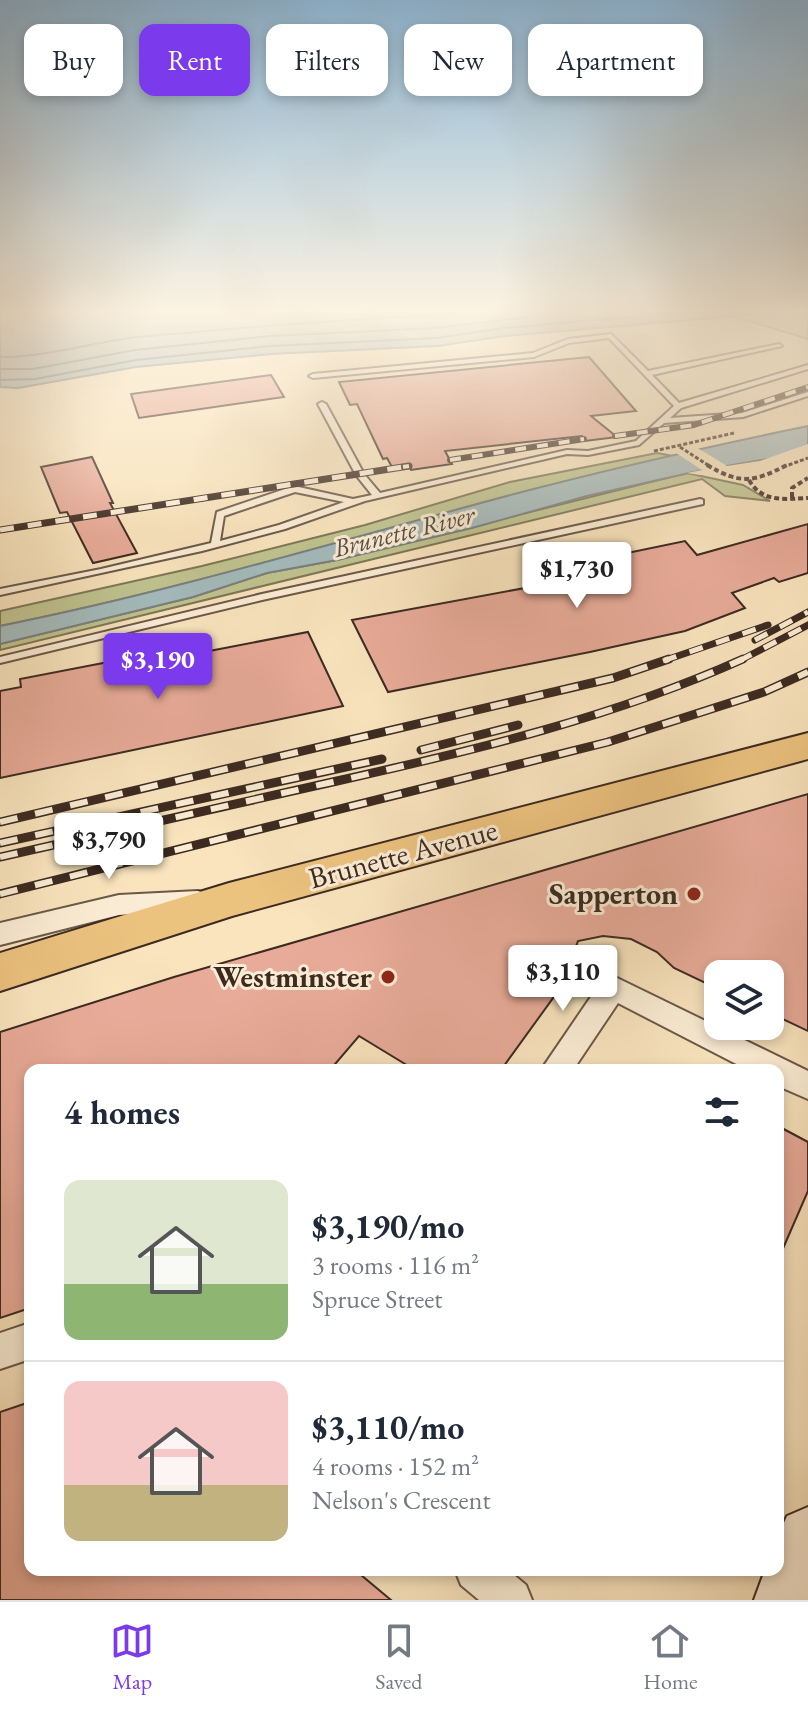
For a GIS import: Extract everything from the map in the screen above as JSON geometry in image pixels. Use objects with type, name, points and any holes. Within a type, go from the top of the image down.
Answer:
[{"type":"main road","name":"Brunette Avenue","points":[[0,972],[229,900],[808,746]]},
{"type":"street","points":[[0,934],[119,905],[229,900]]},
{"type":"street","points":[[560,1064],[613,987],[765,1064]]},
{"type":"street","points":[[784,1074],[808,1086]]},
{"type":"street","points":[[0,1351],[24,1343]]},
{"type":"street","points":[[785,1600],[808,1537]]},
{"type":"street","points":[[483,1576],[511,1600]]},
{"type":"lane","points":[[661,387],[678,406]]},
{"type":"lane","points":[[0,592],[296,524],[350,501],[567,452],[588,453],[639,443],[678,406],[742,387]]},
{"type":"lane","points":[[661,421],[743,415],[808,394]]},
{"type":"lane","points":[[322,404],[360,475],[378,496]]},
{"type":"lane","points":[[215,544],[220,514],[294,489],[350,501]]},
{"type":"lane","points":[[0,660],[262,597],[700,502]]},
{"type":"path","points":[[680,447],[723,474],[749,480],[761,478],[792,461],[808,458]]},
{"type":"path","points":[[792,497],[792,488],[808,478]]},
{"type":"path","points":[[749,480],[754,489],[783,501],[792,497],[808,498]]},
{"type":"green space","points":[[657,453],[673,456],[169,588],[0,626],[0,611],[202,566],[365,525],[510,482]]},
{"type":"green space","points":[[687,473],[743,485],[770,501],[725,496],[702,479],[0,650],[0,644],[193,597],[267,573],[337,560]]},
{"type":"water","name":"Brunette River","points":[[808,426],[808,452],[698,471],[587,496],[472,528],[267,573],[193,597],[0,644],[0,626],[195,581],[590,475]]},
{"type":"pier","points":[[808,444],[808,454],[700,475],[687,473],[702,470],[676,453],[696,447],[727,466],[760,461]]},
{"type":"building","points":[[185,387],[278,387],[284,397],[139,418],[131,394]]},
{"type":"building","points":[[341,387],[615,387],[636,411],[591,416],[617,437],[585,441],[582,436],[445,451],[452,464],[411,470],[409,465],[392,467],[387,458],[383,459],[357,404],[350,405]]},
{"type":"building","points":[[92,457],[113,503],[110,503],[137,553],[93,563],[67,512],[60,513],[41,467]]},
{"type":"building","points":[[808,524],[808,573],[779,582],[774,578],[732,593],[745,608],[685,631],[590,652],[388,692],[352,620],[541,585],[531,573],[685,541],[697,555]]},
{"type":"building","points":[[308,632],[343,706],[0,778],[0,691],[21,687],[20,679],[176,649],[178,657]]},
{"type":"building","points":[[808,794],[808,1031],[784,1020],[784,960],[704,960],[704,982],[674,968],[657,952],[631,939],[603,936],[578,941],[561,987],[505,1064],[405,1064],[359,1036],[335,1064],[24,1064],[24,1310],[0,1318],[0,1032],[174,977]]},
{"type":"building","points":[[784,1129],[808,1142],[808,1191],[784,1246]]},
{"type":"building","points":[[24,1404],[24,1576],[362,1576],[391,1600],[0,1600],[0,1412]]},
{"type":"railway","points":[[615,436],[694,425],[808,387]]},
{"type":"railway","points":[[450,460],[584,439]]},
{"type":"railway","points":[[0,530],[409,466],[403,467]]},
{"type":"railway","points":[[755,640],[808,612]]},
{"type":"railway","points":[[663,661],[768,625]]},
{"type":"railway","points":[[742,659],[808,625]]},
{"type":"railway","points":[[0,822],[613,678],[669,659]]},
{"type":"railway","points":[[0,857],[492,744],[645,698],[742,659]]},
{"type":"railway","points":[[0,894],[608,742],[764,692],[808,672]]},
{"type":"railway","points":[[421,750],[518,725]]},
{"type":"railway","points":[[0,843],[382,759]]},
{"type":"place","name":"Sapperton","points":[[694,894]]},
{"type":"place","name":"Westminster","points":[[388,977]]}]
